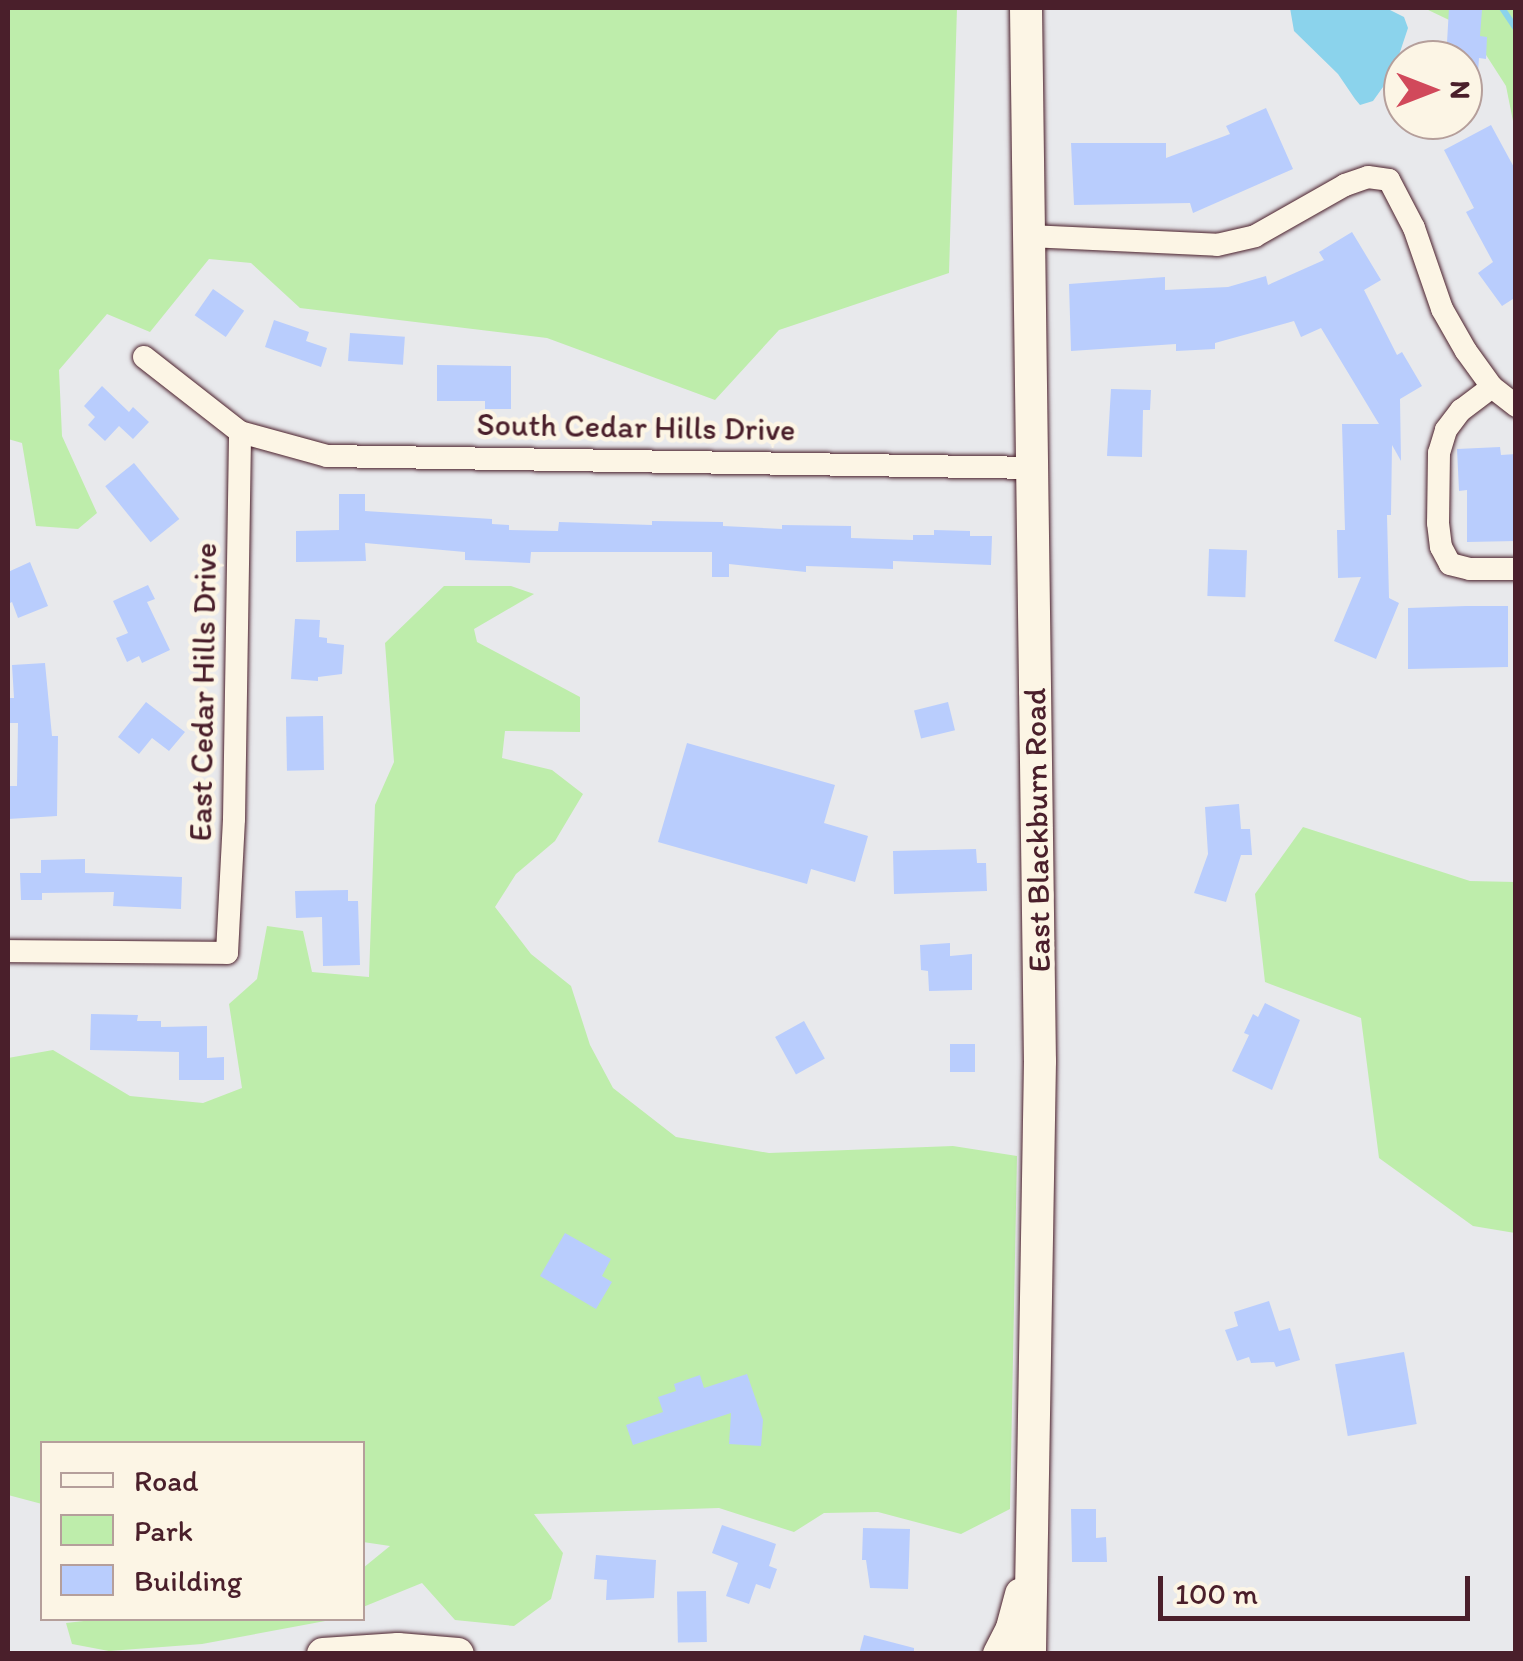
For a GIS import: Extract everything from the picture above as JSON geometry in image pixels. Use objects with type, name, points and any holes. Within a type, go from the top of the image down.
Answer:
[{"type":"street","name":"East Blackburn Road","points":[[1026,8],[1040,1061],[1030,1654]]},
{"type":"street","points":[[1028,236],[1216,246],[1255,236],[1345,185],[1368,177],[1390,180],[1414,228],[1442,309],[1492,387],[1516,406]]},
{"type":"street","points":[[144,357],[240,432]]},
{"type":"street","points":[[1492,387],[1461,410],[1446,430],[1439,453],[1441,547],[1450,564],[1470,569],[1516,569]]},
{"type":"street","name":"South Cedar Hills Drive","points":[[240,432],[327,456],[1034,468]]},
{"type":"street","name":"East Cedar Hills Drive","points":[[8,951],[226,953],[234,819],[240,432]]},
{"type":"street","points":[[999,1654],[1012,1628],[1032,1551]]},
{"type":"street","points":[[323,1654],[398,1649],[458,1654]]},
{"type":"green space","points":[[8,8],[957,8],[949,273],[779,330],[715,400],[547,338],[300,308],[251,263],[209,259],[150,332],[107,314],[59,370],[62,436],[97,513],[78,529],[36,526],[22,443],[8,439]]},
{"type":"green space","points":[[1424,8],[1515,8],[1515,131],[1506,86],[1483,50],[1483,40],[1476,40],[1470,30]]},
{"type":"green space","points":[[444,586],[511,586],[534,594],[474,629],[477,642],[580,697],[580,732],[505,731],[502,758],[552,770],[583,794],[555,841],[516,874],[495,907],[531,954],[571,986],[590,1045],[613,1088],[676,1137],[769,1153],[953,1146],[1017,1156],[1010,1509],[961,1534],[878,1512],[824,1513],[794,1532],[719,1508],[534,1514],[563,1553],[551,1599],[514,1626],[455,1620],[422,1583],[365,1606],[365,1566],[390,1546],[365,1542],[365,1441],[40,1441],[40,1503],[8,1495],[8,1058],[53,1050],[130,1096],[203,1103],[242,1088],[229,1004],[257,979],[267,926],[303,931],[312,972],[369,977],[375,805],[394,762],[385,643]]},
{"type":"green space","points":[[1303,827],[1470,881],[1515,882],[1515,1233],[1473,1226],[1379,1158],[1361,1018],[1265,982],[1255,894]]},
{"type":"green space","points":[[325,1621],[202,1644],[109,1651],[72,1644],[66,1623]]},
{"type":"water","points":[[1290,8],[1386,8],[1404,17],[1408,28],[1404,40],[1383,40],[1383,87],[1373,101],[1360,105],[1338,74],[1294,31]]},
{"type":"building","points":[[1449,8],[1482,10],[1480,36],[1487,37],[1486,59],[1483,40],[1447,40]]},
{"type":"building","points":[[1266,108],[1293,169],[1193,213],[1190,203],[1074,205],[1071,143],[1166,143],[1166,158],[1230,134],[1226,126]]},
{"type":"building","points":[[1491,125],[1516,171],[1516,297],[1502,306],[1478,273],[1493,262],[1466,212],[1474,208],[1444,150],[1463,140],[1483,140],[1483,129]]},
{"type":"building","points":[[1352,232],[1381,280],[1364,290],[1397,355],[1402,352],[1422,386],[1400,399],[1401,461],[1392,445],[1391,515],[1387,515],[1389,598],[1399,603],[1376,659],[1334,641],[1361,577],[1338,578],[1337,530],[1345,530],[1342,424],[1379,424],[1321,328],[1301,337],[1294,321],[1215,343],[1215,349],[1176,351],[1176,344],[1071,351],[1069,284],[1165,277],[1165,290],[1228,287],[1266,276],[1268,285],[1324,260],[1319,252]]},
{"type":"building","points":[[213,289],[244,311],[226,337],[195,315]]},
{"type":"building","points":[[274,320],[309,332],[306,341],[327,348],[321,367],[265,347]]},
{"type":"building","points":[[350,333],[405,337],[403,365],[348,361]]},
{"type":"building","points":[[437,365],[511,366],[511,409],[485,409],[485,401],[437,401]]},
{"type":"building","points":[[102,386],[129,412],[133,407],[149,422],[133,439],[119,426],[105,441],[88,425],[95,417],[84,406]]},
{"type":"building","points":[[1111,389],[1151,390],[1150,410],[1143,410],[1142,457],[1107,456]]},
{"type":"building","points":[[1500,447],[1501,455],[1516,454],[1516,541],[1467,542],[1467,490],[1459,491],[1457,449]]},
{"type":"building","points":[[134,463],[179,519],[151,542],[105,486]]},
{"type":"building","points":[[339,494],[365,494],[365,511],[492,519],[492,524],[509,525],[509,530],[558,531],[559,522],[652,525],[652,521],[723,522],[723,526],[782,529],[782,525],[851,526],[851,538],[913,540],[913,535],[934,535],[934,530],[970,531],[970,536],[992,536],[991,565],[893,561],[893,569],[806,566],[806,572],[729,564],[729,577],[712,577],[712,552],[531,552],[530,563],[465,560],[465,552],[365,543],[366,561],[296,562],[296,531],[339,530]]},
{"type":"building","points":[[1209,549],[1247,550],[1245,597],[1207,596]]},
{"type":"building","points":[[30,562],[48,606],[18,618],[12,602],[8,604],[8,572]]},
{"type":"building","points":[[148,585],[155,599],[147,602],[170,650],[142,663],[139,656],[127,662],[116,638],[128,633],[113,601]]},
{"type":"building","points":[[1508,606],[1508,667],[1408,669],[1408,608]]},
{"type":"building","points":[[295,619],[320,620],[319,637],[327,638],[327,643],[344,645],[342,674],[318,677],[318,681],[291,679]]},
{"type":"building","points":[[45,663],[52,736],[58,736],[57,816],[8,819],[8,786],[17,786],[18,723],[8,723],[8,698],[14,698],[12,665]]},
{"type":"building","points":[[146,702],[185,732],[169,751],[152,738],[139,754],[118,737]]},
{"type":"building","points":[[948,702],[955,730],[921,739],[914,710]]},
{"type":"building","points":[[323,716],[324,770],[287,771],[286,717]]},
{"type":"building","points":[[687,743],[835,785],[824,823],[868,836],[855,882],[811,869],[807,884],[658,842]]},
{"type":"building","points":[[1239,804],[1241,829],[1250,829],[1252,855],[1241,855],[1226,902],[1194,893],[1208,854],[1205,807]]},
{"type":"building","points":[[976,849],[977,863],[986,863],[987,891],[894,894],[893,851]]},
{"type":"building","points":[[85,859],[85,873],[182,877],[181,909],[113,906],[114,892],[42,893],[42,900],[21,900],[20,873],[41,873],[41,860]]},
{"type":"building","points":[[348,890],[348,901],[358,901],[360,965],[323,966],[322,917],[296,918],[295,891]]},
{"type":"building","points":[[950,943],[950,956],[972,954],[972,990],[929,991],[928,971],[921,970],[920,945]]},
{"type":"building","points":[[1265,1003],[1300,1020],[1272,1090],[1232,1071],[1249,1035],[1244,1033],[1253,1014],[1258,1017]]},
{"type":"building","points":[[91,1014],[138,1015],[137,1021],[161,1021],[161,1027],[207,1026],[207,1058],[224,1057],[224,1080],[179,1080],[179,1052],[90,1050]]},
{"type":"building","points":[[804,1021],[825,1059],[796,1075],[775,1037]]},
{"type":"building","points":[[950,1044],[975,1044],[975,1072],[950,1072]]},
{"type":"building","points":[[565,1233],[611,1259],[602,1276],[612,1282],[596,1309],[540,1276]]},
{"type":"building","points":[[1269,1301],[1279,1331],[1290,1328],[1300,1360],[1276,1367],[1274,1362],[1251,1363],[1249,1357],[1237,1361],[1225,1330],[1238,1326],[1234,1312]]},
{"type":"building","points":[[1404,1352],[1417,1424],[1348,1436],[1335,1364]]},
{"type":"building","points":[[747,1374],[763,1420],[761,1446],[729,1444],[731,1413],[633,1445],[626,1425],[663,1412],[658,1397],[676,1391],[674,1384],[700,1375],[704,1388]]},
{"type":"building","points":[[1071,1509],[1096,1509],[1096,1538],[1106,1537],[1107,1562],[1072,1562]]},
{"type":"building","points":[[722,1525],[776,1544],[769,1566],[777,1569],[770,1589],[756,1584],[749,1604],[726,1596],[738,1563],[712,1553]]},
{"type":"building","points":[[863,1528],[910,1529],[908,1589],[870,1588],[866,1560],[862,1560]]},
{"type":"building","points":[[596,1555],[656,1560],[654,1598],[606,1600],[607,1580],[594,1579]]},
{"type":"building","points":[[706,1591],[707,1642],[678,1642],[677,1592]]},
{"type":"building","points":[[864,1635],[914,1648],[914,1654],[859,1654]]},
{"type":"waterway","points":[[1502,8],[1516,29]]}]
